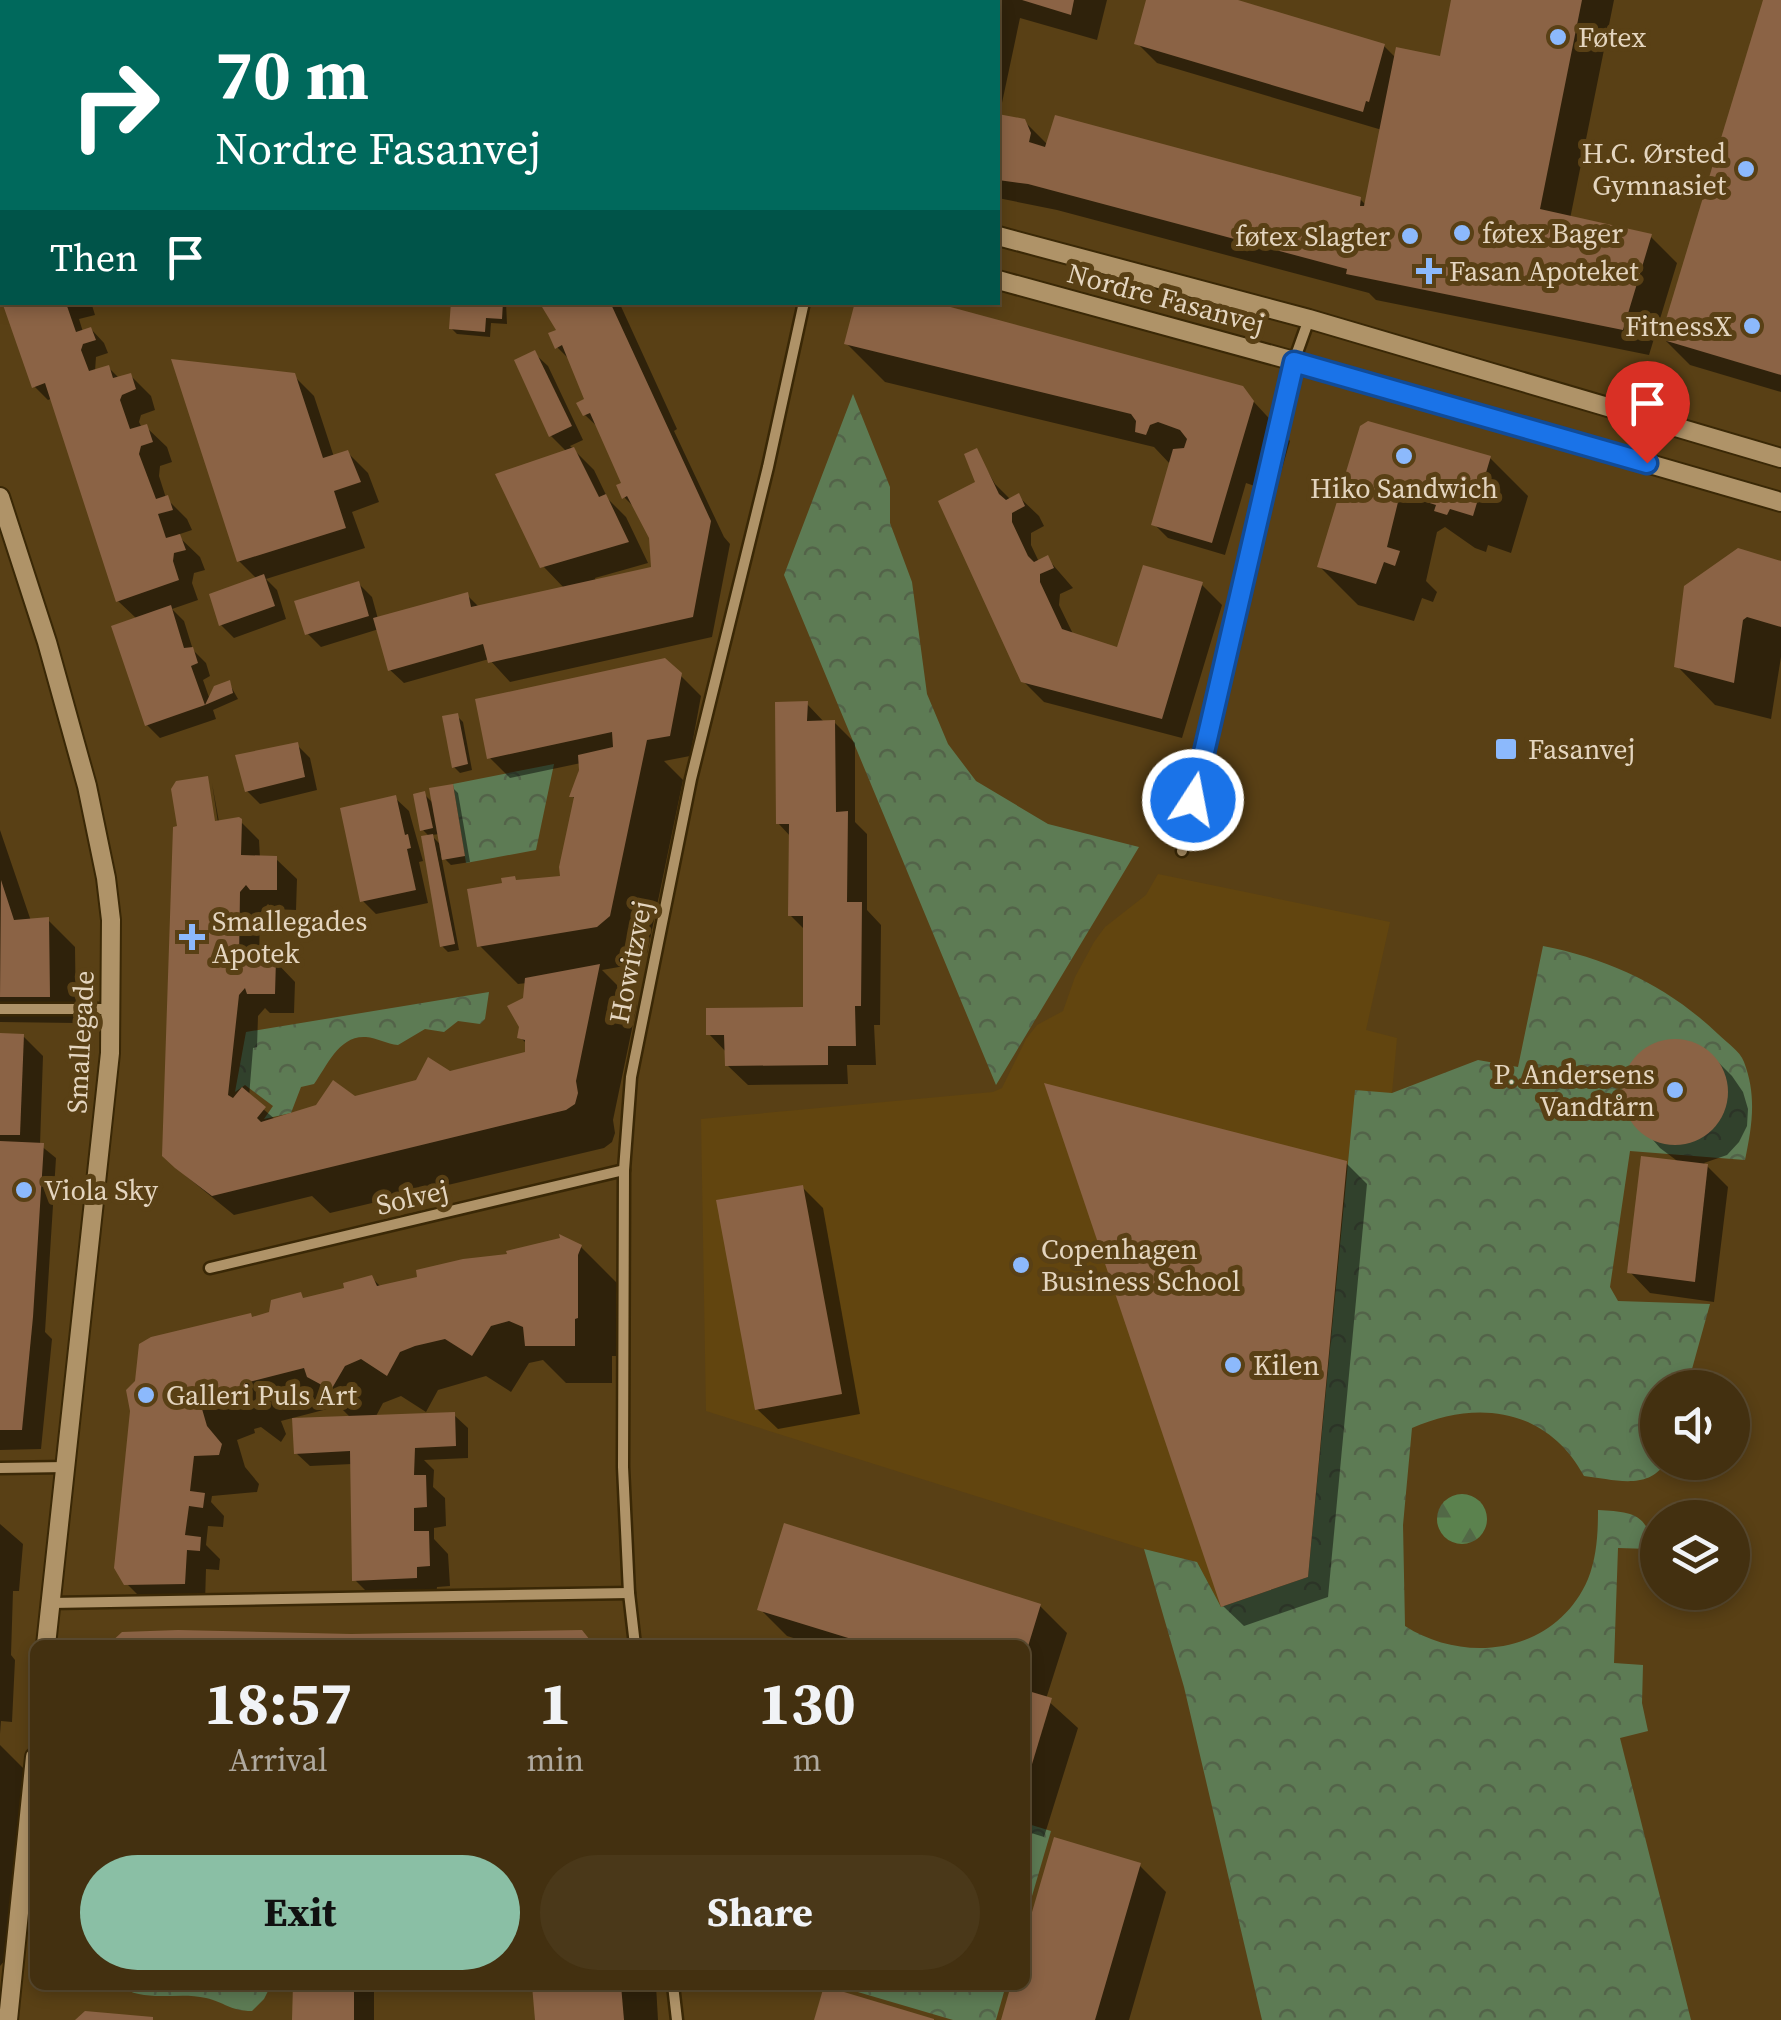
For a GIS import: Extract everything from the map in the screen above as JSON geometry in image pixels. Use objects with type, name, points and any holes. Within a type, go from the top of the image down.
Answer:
[{"type":"street","name":"Nordre Fasanvej","points":[[1000,237],[1309,319],[1781,458]]},
{"type":"street","name":"Nordre Fasanvej","points":[[1000,281],[1781,502]]},
{"type":"street","name":"Howitzvej","points":[[634,1640],[624,1467],[624,1170],[631,1077],[691,778],[803,305]]},
{"type":"street","points":[[1182,851],[1294,362],[1309,319]]},
{"type":"street","name":"Smallegade","points":[[0,497],[47,642],[95,820],[110,898],[112,1009],[96,1194],[47,1640]]},
{"type":"street","points":[[0,1009],[112,1009]]},
{"type":"street","name":"Solvej","points":[[210,1268],[624,1170]]},
{"type":"street","points":[[0,1468],[66,1467]]},
{"type":"street","points":[[51,1602],[629,1593]]},
{"type":"street","points":[[8,2020],[6,1980],[30,1795]]},
{"type":"street","points":[[673,1990],[676,2020]]},
{"type":"shaded area","name":"Copenhagen Business School","points":[[1158,874],[1390,922],[1366,1030],[1397,1038],[1392,1093],[1355,1091],[1308,1577],[1221,1607],[1197,1562],[1144,1549],[706,1411],[701,1119],[993,1092],[1002,1088],[1037,1025],[1063,1011],[1094,942],[1105,927],[1146,895]]},
{"type":"green space","points":[[853,394],[890,487],[890,523],[912,582],[927,694],[948,744],[976,781],[1048,824],[1139,847],[996,1085],[784,575]]},
{"type":"green space","points":[[554,764],[536,850],[466,863],[453,784]]},
{"type":"green space","points":[[1543,946],[1615,967],[1659,989],[1736,1050],[1748,1075],[1752,1099],[1745,1160],[1630,1151],[1610,1287],[1618,1301],[1710,1304],[1692,1370],[1640,1370],[1640,1480],[1584,1476],[1569,1453],[1530,1423],[1485,1413],[1461,1414],[1412,1428],[1403,1525],[1405,1626],[1455,1646],[1482,1648],[1508,1645],[1533,1636],[1555,1623],[1574,1604],[1588,1579],[1595,1553],[1598,1510],[1628,1513],[1640,1519],[1640,1549],[1618,1548],[1614,1663],[1643,1665],[1642,1703],[1648,1731],[1620,1738],[1691,2020],[1262,2020],[1184,1687],[1144,1549],[1197,1562],[1221,1607],[1308,1577],[1355,1090],[1392,1093],[1478,1060],[1518,1067]]},
{"type":"green space","points":[[489,992],[485,1019],[480,1024],[458,1021],[444,1032],[425,1029],[398,1045],[366,1037],[348,1041],[314,1084],[301,1087],[291,1113],[264,1119],[273,1106],[245,1085],[235,1092],[246,1032]]},
{"type":"green space","points":[[1462,1494],[1480,1501],[1487,1519],[1480,1537],[1462,1544],[1444,1537],[1437,1519],[1444,1501]]},
{"type":"green space","points":[[1030,1825],[1051,1831],[1030,1903]]},
{"type":"green space","points":[[268,1990],[252,2011],[195,1996],[150,1996],[128,1991]]},
{"type":"green space","points":[[851,1990],[1005,1990],[996,2020],[953,2020]]},
{"type":"building","points":[[1022,0],[1074,0],[1071,15]]},
{"type":"building","points":[[1146,0],[1238,0],[1385,44],[1369,102],[1366,101],[1363,112],[1134,44]]},
{"type":"building","points":[[1451,0],[1582,0],[1540,209],[1652,234],[1623,330],[1346,274],[1347,269],[1028,184],[1000,180],[1000,114],[1025,119],[1031,133],[1029,142],[1045,147],[1055,115],[1361,197],[1360,206],[1364,206],[1396,47],[1440,56]]},
{"type":"building","name":"H.C. Ørsted Gymnasiet","points":[[1763,0],[1781,0],[1781,375],[1660,339]]},
{"type":"building","points":[[3,305],[69,305],[76,332],[91,327],[96,340],[83,344],[81,350],[89,371],[109,365],[113,378],[131,373],[136,389],[120,400],[130,429],[147,424],[153,442],[141,446],[139,454],[156,499],[168,495],[173,510],[158,514],[166,538],[180,534],[186,550],[174,553],[179,580],[116,602],[45,383],[32,388]]},
{"type":"building","points":[[451,305],[503,305],[502,319],[486,318],[485,332],[449,329]]},
{"type":"building","points":[[541,305],[611,305],[711,521],[693,617],[488,663],[483,644],[388,671],[373,618],[468,592],[471,607],[651,567],[649,538],[627,496],[622,499],[616,485],[621,483],[590,413],[583,416],[576,403],[584,399],[562,345],[555,349],[548,333],[556,330]]},
{"type":"building","points":[[854,305],[943,305],[1243,386],[1254,401],[1212,543],[1151,525],[1173,449],[1184,448],[1187,439],[1180,430],[1158,422],[1150,425],[1146,435],[1135,432],[1136,421],[1131,414],[844,344]]},
{"type":"building","points":[[535,350],[572,426],[549,437],[514,360]]},
{"type":"building","points":[[171,359],[295,373],[323,458],[348,450],[361,482],[334,491],[346,528],[237,562]]},
{"type":"building","points":[[1368,421],[1491,456],[1473,516],[1450,509],[1447,515],[1434,511],[1436,505],[1417,499],[1415,493],[1406,490],[1400,494],[1387,547],[1400,551],[1395,566],[1384,562],[1376,584],[1317,567],[1360,426]]},
{"type":"building","points":[[574,447],[599,497],[606,494],[629,542],[540,568],[495,474]]},
{"type":"building","points":[[977,448],[999,494],[1006,500],[1019,493],[1025,506],[1012,513],[1012,522],[1034,562],[1048,555],[1054,568],[1040,574],[1040,582],[1062,629],[1117,647],[1143,565],[1203,582],[1162,719],[1021,682],[938,501],[975,482],[964,454]]},
{"type":"building","points":[[1738,548],[1781,561],[1781,627],[1747,617],[1743,620],[1734,683],[1674,667],[1684,586]]},
{"type":"building","points":[[264,574],[275,606],[219,626],[209,594]]},
{"type":"building","points":[[359,581],[369,616],[305,635],[294,601]]},
{"type":"building","points":[[171,605],[184,648],[193,647],[198,663],[191,666],[205,705],[145,726],[111,626]]},
{"type":"building","points":[[665,658],[682,673],[670,736],[647,740],[610,916],[597,927],[477,947],[467,889],[502,883],[501,878],[515,876],[516,880],[560,876],[574,797],[569,797],[579,770],[578,755],[613,747],[612,732],[487,759],[475,699]]},
{"type":"building","points":[[230,680],[233,693],[205,705],[214,686]]},
{"type":"building","points":[[808,701],[807,721],[835,720],[836,812],[848,811],[847,902],[862,902],[861,1006],[855,1006],[856,1046],[828,1046],[828,1065],[725,1066],[724,1035],[706,1035],[706,1008],[803,1007],[803,916],[788,916],[789,824],[776,824],[775,702]]},
{"type":"building","points":[[458,713],[468,764],[452,768],[442,716]]},
{"type":"building","points":[[298,742],[305,777],[245,792],[235,755]]},
{"type":"building","points":[[208,776],[215,821],[242,819],[241,855],[277,856],[277,890],[250,890],[246,885],[240,892],[239,959],[276,959],[275,994],[247,994],[245,988],[239,995],[228,1095],[233,1098],[242,1087],[266,1107],[257,1118],[261,1122],[316,1105],[333,1080],[355,1096],[416,1080],[428,1057],[450,1071],[525,1052],[525,1040],[517,1038],[519,1027],[507,1006],[523,998],[525,978],[600,964],[576,1081],[575,1104],[566,1110],[212,1196],[175,1168],[162,1156],[173,827],[177,826],[171,789],[176,781]]},
{"type":"building","points":[[453,784],[465,856],[442,860],[429,788]]},
{"type":"building","points":[[425,791],[433,828],[420,831],[413,794]]},
{"type":"building","points":[[396,795],[411,848],[407,849],[416,890],[360,902],[340,808]]},
{"type":"building","points":[[433,834],[455,944],[440,947],[421,836]]},
{"type":"building","points":[[1,880],[14,920],[49,917],[50,997],[0,997]]},
{"type":"building","points":[[0,1033],[24,1034],[20,1135],[0,1135]]},
{"type":"building","name":"P. Andersens Vandtårn","points":[[1675,1039],[1695,1043],[1712,1055],[1724,1072],[1728,1092],[1724,1112],[1712,1129],[1695,1141],[1675,1145],[1655,1141],[1638,1129],[1626,1112],[1622,1092],[1626,1072],[1638,1055],[1655,1043]]},
{"type":"building","name":"Kilen","points":[[1044,1083],[1347,1161],[1308,1577],[1221,1607]]},
{"type":"building","points":[[0,1141],[44,1143],[22,1430],[0,1430]]},
{"type":"building","points":[[1641,1156],[1708,1164],[1695,1282],[1627,1273]]},
{"type":"building","points":[[803,1185],[842,1394],[755,1410],[716,1200]]},
{"type":"building","points":[[559,1234],[582,1245],[578,1255],[575,1346],[525,1346],[523,1327],[509,1321],[491,1326],[472,1356],[445,1339],[400,1352],[387,1376],[361,1359],[345,1366],[331,1390],[307,1377],[304,1368],[245,1383],[249,1395],[242,1406],[230,1400],[227,1388],[217,1391],[218,1395],[200,1402],[207,1426],[222,1444],[219,1455],[194,1456],[190,1491],[205,1493],[203,1508],[189,1506],[185,1535],[201,1537],[200,1551],[187,1550],[185,1584],[124,1585],[114,1568],[130,1411],[126,1390],[135,1381],[139,1344],[151,1337],[269,1312],[271,1300],[301,1292],[303,1298],[344,1288],[343,1283],[372,1275],[377,1286],[417,1277],[416,1270],[507,1254],[506,1251],[560,1238]]},
{"type":"building","points":[[455,1412],[456,1446],[415,1448],[414,1475],[426,1475],[427,1507],[414,1508],[414,1531],[429,1531],[430,1566],[417,1567],[417,1578],[352,1581],[350,1451],[294,1454],[292,1418]]},
{"type":"building","points":[[784,1523],[1041,1604],[1030,1640],[855,1640],[757,1610]]},
{"type":"building","points":[[582,1630],[590,1640],[113,1640],[122,1632]]},
{"type":"building","points":[[1030,1691],[1052,1698],[1030,1771]]},
{"type":"building","points":[[1054,1837],[1141,1863],[1095,2020],[1001,2020],[1010,1990],[1030,1990],[1030,1919]]},
{"type":"building","points":[[293,1990],[354,1990],[354,2020],[292,2020]]},
{"type":"building","points":[[532,1990],[621,1990],[624,2020],[535,2020]]},
{"type":"building","points":[[823,1990],[837,1990],[934,2019],[934,2020],[814,2020]]},
{"type":"building","points":[[85,2011],[153,2017],[153,2020],[75,2020]]},
{"type":"place","name":"Føtex","points":[[1558,37]]},
{"type":"place","name":"H.C. Ørsted Gymnasiet","points":[[1746,169]]},
{"type":"place","name":"føtex Bager","points":[[1462,233]]},
{"type":"place","name":"føtex Slagter","points":[[1410,236]]},
{"type":"place","name":"Fasan Apoteket","points":[[1429,271]]},
{"type":"place","name":"FitnessX","points":[[1752,326]]},
{"type":"place","name":"Hiko Sandwich","points":[[1404,456]]},
{"type":"place","name":"Fasanvej","points":[[1506,749]]},
{"type":"place","name":"Smallegades Apotek","points":[[192,937]]},
{"type":"place","name":"P. Andersens Vandtårn","points":[[1675,1090]]},
{"type":"place","name":"Viola Sky","points":[[24,1190]]},
{"type":"place","name":"Copenhagen Business School","points":[[1021,1265]]},
{"type":"place","name":"Kilen","points":[[1233,1365]]},
{"type":"place","name":"Galleri Puls Art","points":[[146,1395]]},
{"type":"route","points":[[1193,800],[1294,362],[1647,463]]}]
